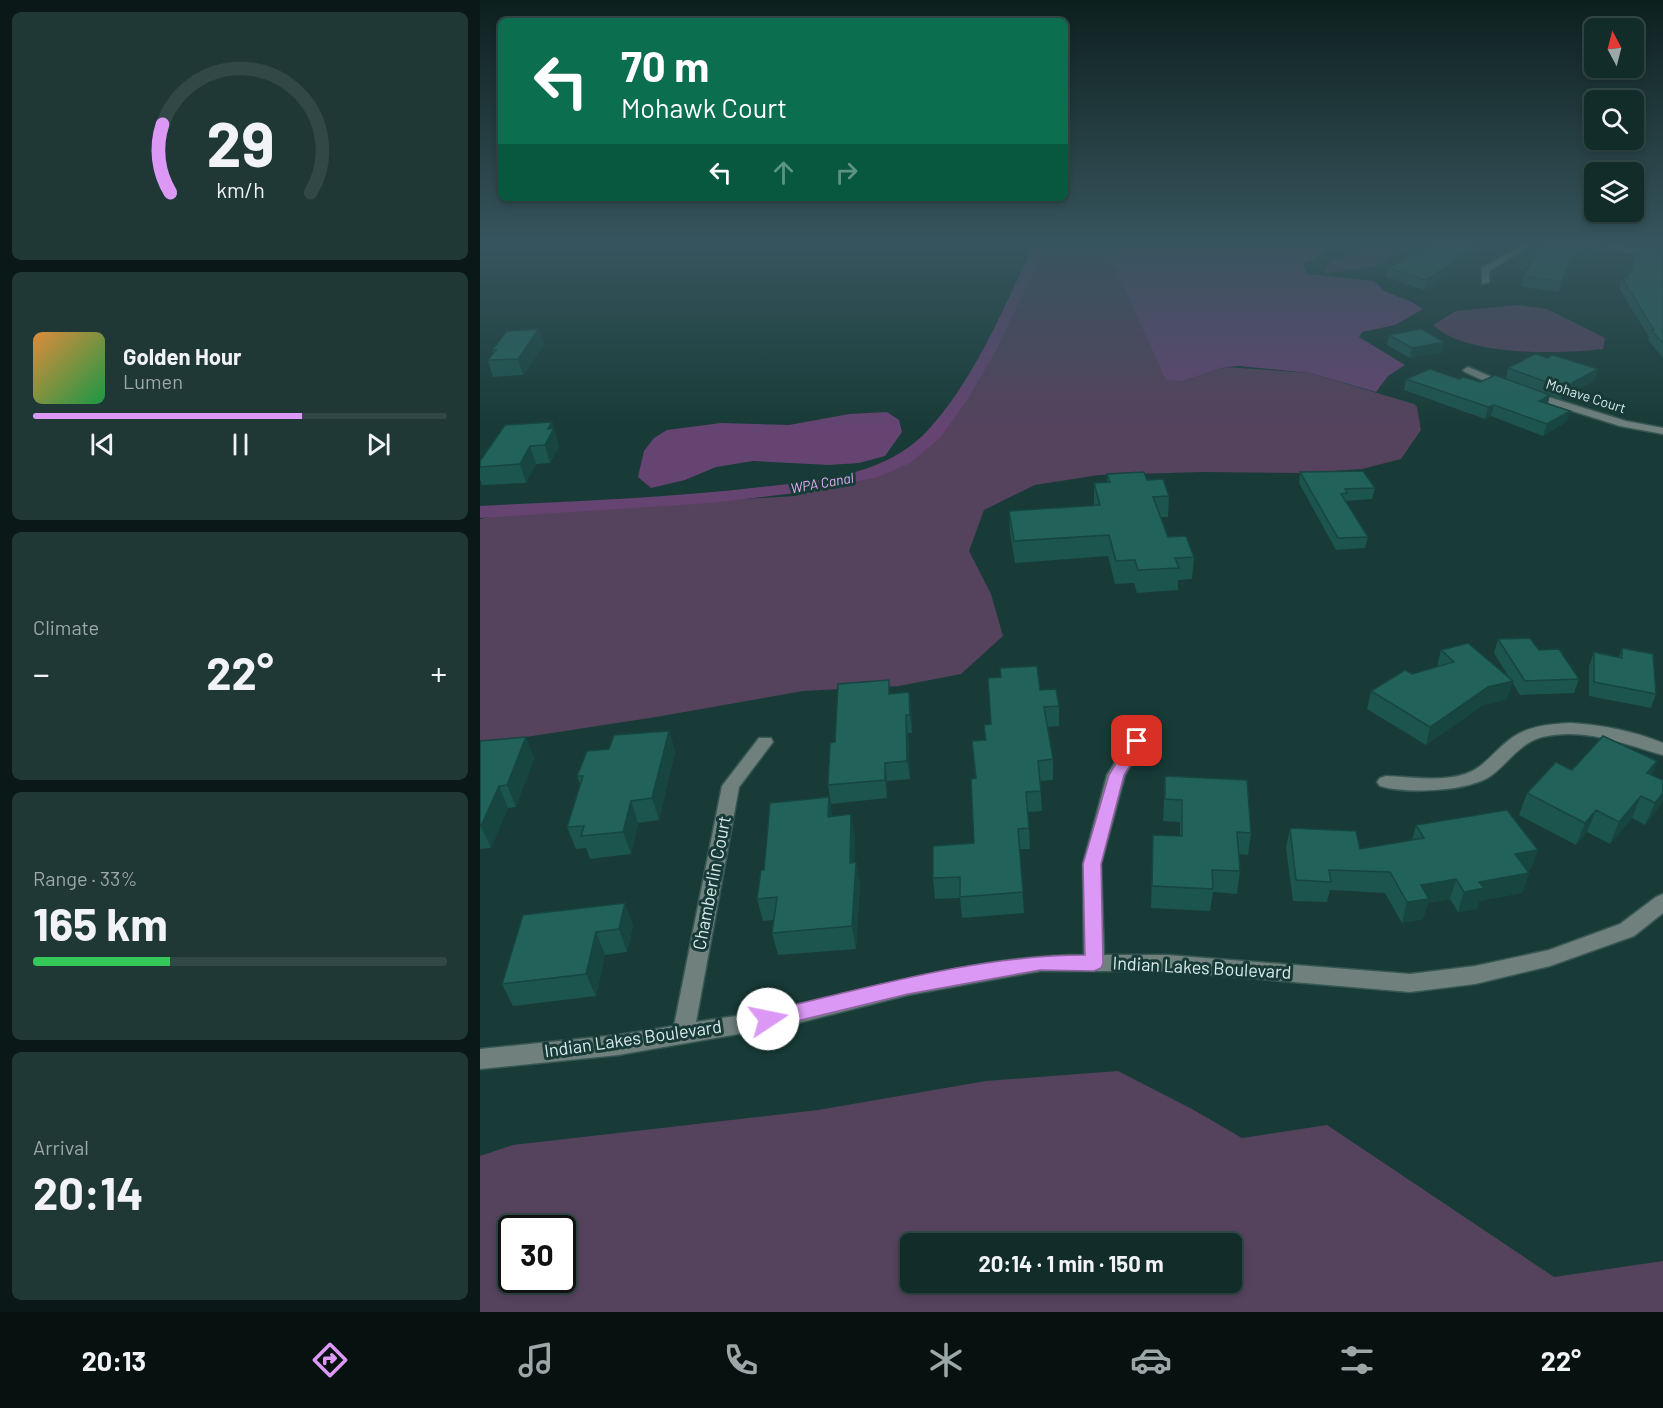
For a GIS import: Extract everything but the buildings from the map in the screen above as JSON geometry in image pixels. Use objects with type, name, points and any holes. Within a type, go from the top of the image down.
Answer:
[{"type":"street","name":"Mohave Court","points":[[1468,370],[1494,383],[1624,424],[1663,431]]},
{"type":"street","points":[[1386,782],[1453,783],[1481,774],[1520,740],[1543,731],[1615,732],[1663,749]]},
{"type":"street","points":[[1094,963],[1092,864],[1116,775],[1137,741]]},
{"type":"street","name":"Chamberlin Court","points":[[683,1034],[730,786],[765,742]]},
{"type":"street","name":"Indian Lakes Boulevard","points":[[480,1059],[618,1045],[790,1016],[908,986],[1040,963],[1167,963],[1410,983],[1475,975],[1550,958],[1627,930],[1663,902]]},
{"type":"shaded area","points":[[1013,305],[1139,305],[1183,381],[1225,367],[1310,373],[1414,404],[1417,407],[1421,430],[1401,459],[1362,469],[1305,473],[1203,472],[1099,475],[1035,485],[984,510],[969,551],[991,594],[1003,636],[961,674],[899,686],[803,691],[656,717],[480,744],[480,519],[505,513],[795,496],[891,469],[951,422]]},
{"type":"shaded area","points":[[1132,305],[1417,305],[1423,309],[1395,325],[1362,332],[1359,337],[1405,365],[1388,376],[1376,392],[1310,373],[1240,366],[1225,367],[1183,381],[1166,380]]},
{"type":"shaded area","points":[[1516,305],[1547,309],[1605,338],[1603,349],[1563,352],[1514,351],[1468,343],[1448,335],[1433,325],[1456,311]]},
{"type":"shaded area","points":[[887,412],[899,420],[902,432],[885,456],[859,463],[829,465],[753,461],[716,467],[685,480],[651,488],[638,477],[644,451],[654,438],[667,430],[721,423],[789,425],[849,414]]},
{"type":"shaded area","points":[[1118,1071],[1242,1138],[1327,1125],[1554,1277],[1663,1261],[1663,1312],[480,1312],[480,1156],[513,1145],[818,1110],[986,1081]]},
{"type":"waterway","name":"WPA Canal","points":[[480,512],[711,498],[804,487],[872,473],[904,459],[934,434],[960,399],[992,345],[1011,305]]},
{"type":"route","points":[[768,1019],[790,1016],[908,986],[1040,963],[1094,963],[1092,864],[1116,775],[1137,741]]}]
